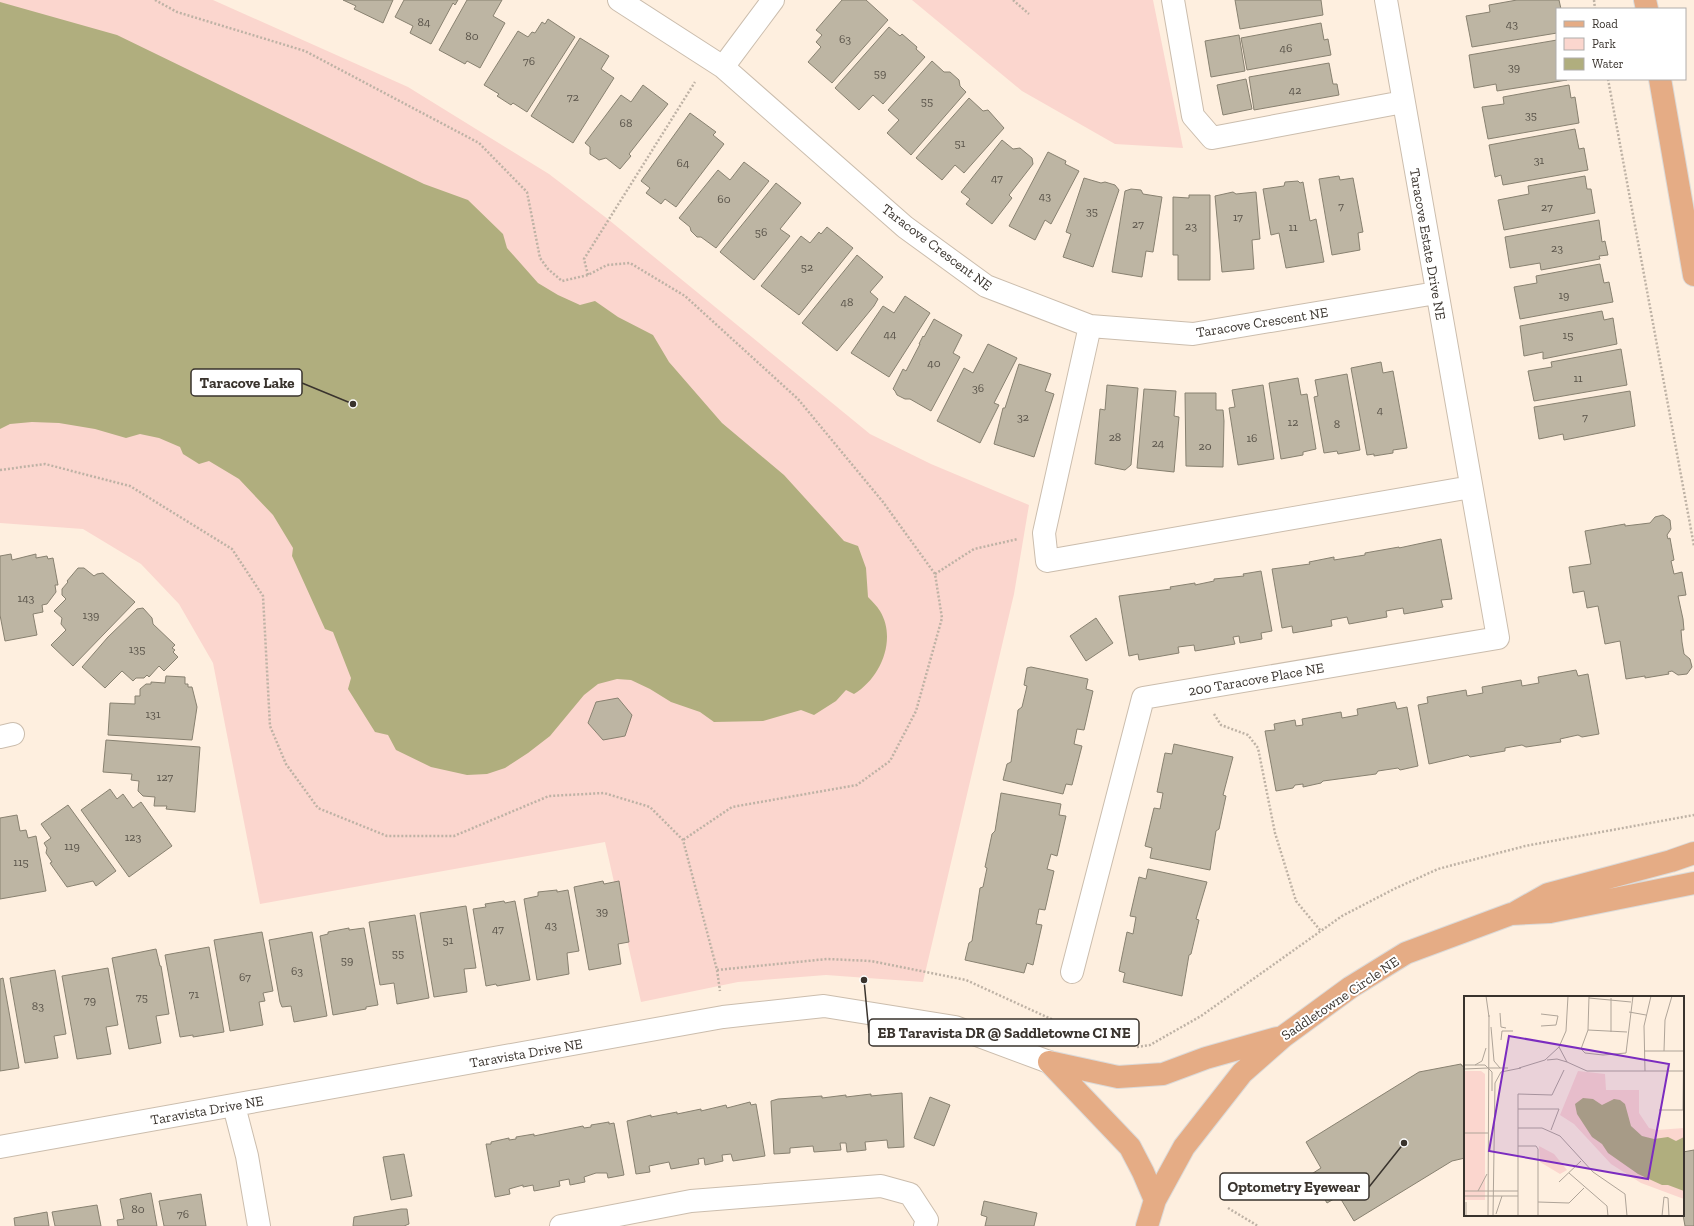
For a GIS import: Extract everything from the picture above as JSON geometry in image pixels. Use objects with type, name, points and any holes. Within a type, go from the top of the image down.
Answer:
[{"type":"main road","points":[[1660,80],[1694,275]]},
{"type":"main road","points":[[1512,914],[1548,894],[1671,861],[1694,853]]},
{"type":"main road","name":"Saddletowne Circle NE","points":[[1147,1226],[1155,1200],[1184,1147],[1237,1078],[1284,1036],[1351,987],[1406,953],[1512,914],[1550,912],[1694,883]]},
{"type":"main road","points":[[1048,1062],[1118,1077],[1162,1074],[1206,1058],[1284,1036]]},
{"type":"main road","points":[[1048,1062],[1130,1147],[1155,1200]]},
{"type":"street","name":"Taracove Crescent NE","points":[[618,0],[723,66],[905,227],[986,286],[1090,326],[1193,334],[1436,293]]},
{"type":"street","points":[[723,66],[773,0]]},
{"type":"street","points":[[1173,0],[1193,116],[1212,138],[1403,102]]},
{"type":"street","name":"Taracove Estate Drive NE","points":[[1386,0],[1470,487]]},
{"type":"street","points":[[1090,326],[1044,533],[1047,561],[1470,487]]},
{"type":"street","name":"200 Taracove Place NE","points":[[1072,972],[1143,698],[1498,638],[1470,487]]},
{"type":"street","name":"Taravista Drive NE","points":[[0,1147],[723,1017],[824,1006],[955,1027],[1048,1062]]},
{"type":"street","points":[[234,1106],[247,1156],[259,1226]]},
{"type":"street","points":[[561,1226],[691,1201],[881,1186],[910,1194],[927,1220],[926,1226]]},
{"type":"path","points":[[155,0],[177,12],[305,51],[479,143],[527,192],[540,258],[548,269],[562,281],[588,275],[607,265],[630,263],[685,296],[798,399],[883,502],[935,574],[942,618],[916,711],[890,761],[857,785],[732,807],[683,840]]},
{"type":"path","points":[[1013,0],[1029,14]]},
{"type":"path","points":[[588,275],[584,259],[702,71],[723,66]]},
{"type":"path","points":[[1608,80],[1694,546]]},
{"type":"path","points":[[0,470],[46,464],[130,486],[232,549],[263,596],[270,726],[286,764],[318,808],[387,836],[454,836],[549,796],[604,793],[650,807],[683,840],[717,970],[723,1017]]},
{"type":"path","points":[[935,574],[974,549],[1044,533]]},
{"type":"path","points":[[1199,689],[1221,725],[1248,735],[1258,748],[1275,833],[1296,901],[1320,930]]},
{"type":"path","points":[[1131,1047],[1150,1045],[1201,1016],[1320,930],[1342,916],[1394,889],[1445,867],[1525,846],[1694,815]]},
{"type":"path","points":[[717,970],[827,959],[871,960],[966,980],[1115,1047]]},
{"type":"path","points":[[1228,1208],[1258,1226]]},
{"type":"green space","points":[[0,0],[213,0],[408,87],[549,174],[609,220],[870,434],[931,464],[1029,505],[1014,594],[923,982],[826,975],[738,982],[641,1002],[605,842],[260,904],[213,663],[179,604],[141,564],[83,529],[0,523]]},
{"type":"green space","points":[[912,0],[1153,0],[1183,148],[1115,144],[1022,91]]},
{"type":"water","points":[[0,2],[117,35],[424,184],[468,200],[503,234],[507,248],[538,283],[558,295],[580,305],[595,301],[618,317],[653,335],[669,362],[722,423],[784,475],[844,541],[858,546],[866,568],[868,597],[880,611],[885,622],[887,634],[884,657],[872,678],[864,687],[854,694],[846,690],[836,701],[814,715],[801,710],[763,721],[714,722],[700,712],[671,702],[650,689],[631,680],[617,679],[598,684],[584,695],[550,736],[528,753],[505,768],[487,774],[467,775],[431,767],[396,750],[388,735],[375,732],[348,689],[351,678],[333,632],[325,629],[292,556],[293,548],[273,515],[239,479],[209,461],[199,464],[183,454],[180,447],[159,438],[140,434],[126,438],[95,429],[59,423],[32,422],[10,424],[0,429]]},
{"type":"building","points":[[343,0],[393,0],[383,23],[354,9],[356,6]]},
{"type":"building","points":[[404,0],[458,0],[455,5],[453,3],[431,44],[410,33],[413,26],[395,17]]},
{"type":"building","points":[[467,0],[502,0],[493,16],[505,23],[480,68],[467,61],[465,64],[439,50]]},
{"type":"building","points":[[842,0],[866,0],[888,20],[832,83],[808,62],[821,47],[816,42],[822,35],[816,30]]},
{"type":"building","points":[[1235,0],[1321,0],[1323,15],[1240,29]]},
{"type":"building","points":[[1517,0],[1559,0],[1561,8],[1556,8],[1556,33],[1472,47],[1466,16],[1490,12],[1489,5]]},
{"type":"building","points":[[548,19],[575,37],[527,112],[513,103],[511,105],[497,96],[499,94],[484,85],[518,31],[528,37],[532,32],[535,33],[542,22],[545,24]]},
{"type":"building","points":[[1321,23],[1324,40],[1328,39],[1331,55],[1247,70],[1241,38]]},
{"type":"building","points":[[889,27],[900,36],[902,34],[917,47],[916,49],[925,57],[883,104],[873,95],[859,110],[835,88]]},
{"type":"building","points":[[1239,35],[1245,71],[1211,77],[1205,41]]},
{"type":"building","points":[[580,38],[609,56],[601,69],[614,78],[573,143],[531,116]]},
{"type":"building","points":[[1556,40],[1556,80],[1567,80],[1497,91],[1496,84],[1474,88],[1469,55]]},
{"type":"building","points":[[932,61],[944,72],[950,72],[959,80],[960,86],[966,92],[911,155],[887,133],[899,120],[888,110]]},
{"type":"building","points":[[1329,63],[1333,84],[1337,84],[1339,95],[1254,110],[1249,77]]},
{"type":"building","points":[[1246,79],[1252,109],[1223,115],[1217,85]]},
{"type":"building","points":[[643,85],[668,104],[629,154],[631,156],[620,169],[606,158],[599,160],[590,154],[590,147],[585,143],[621,95],[631,102]]},
{"type":"building","points":[[1569,85],[1571,98],[1575,97],[1579,123],[1488,139],[1482,107],[1504,104],[1503,97]]},
{"type":"building","points":[[969,98],[983,111],[988,110],[1004,128],[964,173],[955,165],[942,180],[916,158]]},
{"type":"building","points":[[690,113],[716,132],[713,135],[724,144],[676,207],[665,199],[661,204],[646,193],[650,188],[641,181]]},
{"type":"building","points":[[1575,129],[1579,149],[1584,148],[1588,170],[1503,185],[1501,175],[1495,177],[1489,145]]},
{"type":"building","points":[[1002,140],[1013,149],[1020,148],[1032,158],[1033,164],[1009,195],[1012,198],[992,224],[966,204],[970,199],[961,192]]},
{"type":"building","points":[[1048,152],[1066,161],[1065,164],[1079,171],[1051,224],[1045,220],[1035,240],[1009,226]]},
{"type":"building","points":[[744,162],[769,181],[716,248],[701,237],[697,237],[691,231],[690,227],[679,218],[718,170],[730,180]]},
{"type":"building","points":[[1339,176],[1340,180],[1353,178],[1363,232],[1358,233],[1360,250],[1332,255],[1319,179]]},
{"type":"building","points":[[1585,176],[1587,189],[1591,189],[1595,213],[1504,230],[1498,200],[1529,194],[1528,186]]},
{"type":"building","points":[[1084,178],[1115,185],[1119,190],[1093,267],[1063,257],[1071,234],[1066,232]]},
{"type":"building","points":[[1298,181],[1300,183],[1303,182],[1310,221],[1316,219],[1324,262],[1286,268],[1279,233],[1271,235],[1263,189],[1284,186],[1285,182]]},
{"type":"building","points":[[776,183],[801,203],[780,229],[790,236],[754,280],[720,252]]},
{"type":"building","points":[[1131,189],[1141,190],[1143,194],[1162,197],[1153,252],[1146,251],[1142,277],[1112,272],[1125,191]]},
{"type":"building","points":[[1233,192],[1236,194],[1256,192],[1260,239],[1252,240],[1254,269],[1222,272],[1215,196]]},
{"type":"building","points":[[1189,195],[1210,195],[1210,280],[1178,280],[1178,255],[1173,255],[1173,197],[1189,198]]},
{"type":"building","points":[[1599,220],[1602,242],[1605,241],[1608,255],[1599,256],[1600,259],[1541,270],[1540,263],[1510,268],[1505,237]]},
{"type":"building","points":[[827,227],[853,248],[799,315],[761,286],[801,236],[810,243],[819,232],[821,234]]},
{"type":"building","points":[[857,255],[883,277],[870,292],[878,299],[874,306],[837,351],[802,323]]},
{"type":"building","points":[[1600,264],[1604,283],[1609,282],[1613,302],[1520,319],[1514,287],[1537,283],[1536,276]]},
{"type":"building","points":[[905,296],[930,313],[889,377],[851,353],[883,306],[894,313]]},
{"type":"building","points":[[1602,311],[1604,320],[1613,318],[1617,344],[1543,359],[1543,352],[1524,356],[1520,326]]},
{"type":"building","points":[[934,319],[962,335],[953,353],[960,357],[931,411],[910,399],[905,399],[897,395],[893,389],[903,369],[906,371],[923,336],[924,337]]},
{"type":"building","points":[[988,344],[1017,358],[994,403],[999,405],[980,443],[937,421],[964,368],[973,373]]},
{"type":"building","points":[[1621,349],[1627,385],[1534,401],[1528,371],[1552,367],[1551,362]]},
{"type":"building","points":[[1381,362],[1383,373],[1393,371],[1407,448],[1393,450],[1393,453],[1374,456],[1374,454],[1367,455],[1351,368]]},
{"type":"building","points":[[1019,364],[1051,374],[1045,391],[1054,394],[1034,457],[994,444],[1003,408],[1005,408]]},
{"type":"building","points":[[1347,374],[1360,450],[1338,454],[1337,451],[1324,453],[1314,397],[1318,396],[1315,380]]},
{"type":"building","points":[[1298,378],[1301,395],[1307,394],[1316,449],[1303,452],[1303,455],[1281,459],[1269,383]]},
{"type":"building","points":[[1107,385],[1138,388],[1131,465],[1125,470],[1095,464],[1100,409],[1105,410]]},
{"type":"building","points":[[1263,385],[1274,459],[1238,465],[1229,408],[1235,407],[1232,390]]},
{"type":"building","points":[[1144,389],[1176,391],[1174,416],[1179,417],[1174,472],[1137,468]]},
{"type":"building","points":[[1630,391],[1635,426],[1564,440],[1563,434],[1539,439],[1534,407]]},
{"type":"building","points":[[1185,393],[1216,393],[1216,410],[1223,410],[1223,467],[1186,466]]},
{"type":"building","points":[[1663,515],[1670,520],[1671,529],[1667,535],[1668,539],[1670,538],[1674,560],[1671,561],[1674,574],[1682,572],[1686,595],[1678,596],[1684,630],[1681,630],[1682,642],[1684,654],[1690,659],[1692,667],[1687,674],[1678,675],[1672,671],[1668,672],[1669,674],[1645,678],[1645,676],[1626,679],[1620,641],[1605,644],[1598,606],[1587,608],[1584,591],[1573,593],[1569,567],[1591,564],[1585,531],[1625,524],[1625,526],[1650,523],[1655,517]]},
{"type":"building","points":[[1441,539],[1452,599],[1441,600],[1443,607],[1404,614],[1403,608],[1386,611],[1387,617],[1349,624],[1347,617],[1331,620],[1332,626],[1293,633],[1292,626],[1282,628],[1272,569],[1310,564],[1309,562],[1334,557],[1334,560],[1365,555],[1365,553],[1399,548]]},
{"type":"building","points":[[11,554],[12,560],[36,554],[36,558],[47,556],[48,559],[53,558],[58,585],[55,585],[56,592],[47,604],[42,605],[43,612],[33,614],[37,635],[5,641],[0,615],[0,556]]},
{"type":"building","points":[[78,568],[84,568],[94,576],[103,573],[135,602],[73,666],[51,645],[66,630],[61,624],[62,618],[54,611],[66,599],[62,595],[62,589]]},
{"type":"building","points":[[1261,571],[1272,631],[1261,633],[1262,639],[1240,643],[1239,636],[1233,637],[1235,644],[1195,651],[1194,645],[1178,647],[1179,653],[1139,660],[1138,654],[1129,656],[1119,596],[1171,589],[1170,587],[1195,583],[1195,585],[1214,581],[1214,579],[1244,576],[1243,574]]},
{"type":"building","points":[[143,608],[152,618],[153,624],[175,645],[172,648],[175,650],[173,652],[178,657],[164,671],[159,666],[149,677],[147,675],[144,678],[136,678],[133,681],[122,671],[105,688],[82,667],[108,637],[137,609]]},
{"type":"building","points":[[1096,618],[1113,643],[1086,661],[1070,636]]},
{"type":"building","points":[[1031,667],[1088,679],[1086,689],[1093,691],[1084,730],[1077,729],[1074,744],[1082,746],[1072,785],[1066,784],[1063,794],[1003,780],[1007,764],[1011,762],[1018,710],[1022,707],[1027,686],[1024,685],[1027,668]]},
{"type":"building","points":[[1576,670],[1578,676],[1588,674],[1599,734],[1582,737],[1578,735],[1560,739],[1561,742],[1526,747],[1522,745],[1505,748],[1505,751],[1470,757],[1468,755],[1429,764],[1418,705],[1428,703],[1427,697],[1466,690],[1467,696],[1483,693],[1482,687],[1521,680],[1522,686],[1539,683],[1538,677]]},
{"type":"building","points":[[166,676],[185,677],[185,684],[188,684],[188,687],[192,687],[197,707],[192,740],[108,735],[110,703],[135,704],[135,696],[140,696],[140,689],[146,684],[151,684],[151,682],[165,683]]},
{"type":"building","points":[[618,698],[632,715],[625,736],[603,740],[588,723],[596,702]]},
{"type":"building","points":[[1395,702],[1397,709],[1407,707],[1418,766],[1400,770],[1398,768],[1378,771],[1376,774],[1323,781],[1321,783],[1303,787],[1303,784],[1295,785],[1293,788],[1276,791],[1265,731],[1275,730],[1274,724],[1295,720],[1296,726],[1303,725],[1302,719],[1341,712],[1342,718],[1358,715],[1357,709]]},
{"type":"building","points":[[106,740],[200,747],[195,812],[166,809],[167,806],[154,806],[155,797],[143,796],[138,791],[139,781],[131,780],[132,774],[103,772]]},
{"type":"building","points":[[1174,744],[1233,757],[1223,795],[1226,796],[1219,829],[1216,831],[1210,870],[1150,858],[1152,848],[1145,846],[1154,808],[1160,809],[1163,793],[1157,792],[1165,753],[1172,754]]},
{"type":"building","points":[[110,789],[117,799],[123,794],[133,808],[141,802],[172,846],[129,877],[81,810]]},
{"type":"building","points":[[1001,793],[1061,804],[1059,815],[1066,816],[1057,856],[1051,854],[1047,869],[1054,871],[1045,910],[1039,909],[1036,924],[1042,925],[1033,965],[1027,963],[1024,973],[965,960],[969,943],[972,941],[980,888],[983,887],[987,868],[985,867],[992,834],[995,831]]},
{"type":"building","points":[[68,805],[116,871],[96,886],[93,881],[67,887],[50,863],[52,862],[46,853],[47,848],[44,843],[51,838],[41,824]]},
{"type":"building","points":[[17,815],[20,831],[26,830],[28,838],[36,836],[46,891],[0,899],[0,818]]},
{"type":"building","points":[[1148,869],[1207,882],[1196,919],[1199,920],[1191,954],[1189,955],[1182,996],[1123,982],[1125,973],[1119,971],[1127,932],[1133,934],[1136,917],[1130,916],[1139,877],[1146,879]]},
{"type":"building","points":[[603,881],[604,884],[619,881],[629,942],[618,944],[621,964],[589,970],[574,887]]},
{"type":"building","points":[[557,890],[557,892],[568,890],[579,951],[567,953],[569,974],[537,980],[524,899],[538,896],[538,892]]},
{"type":"building","points":[[504,901],[505,903],[515,901],[530,980],[497,986],[496,984],[486,986],[473,909],[486,907],[485,904]]},
{"type":"building","points":[[466,906],[476,968],[464,969],[467,992],[434,997],[420,913]]},
{"type":"building","points":[[415,915],[429,998],[397,1004],[394,983],[380,985],[369,922]]},
{"type":"building","points":[[349,928],[349,930],[364,928],[378,1005],[366,1007],[366,1009],[333,1015],[320,936],[328,934],[328,932]]},
{"type":"building","points":[[262,932],[273,991],[263,993],[265,1001],[259,1002],[263,1025],[230,1031],[214,940]]},
{"type":"building","points":[[312,932],[327,1016],[294,1022],[291,1006],[282,1007],[280,1002],[269,940]]},
{"type":"building","points":[[209,947],[224,1032],[193,1037],[193,1035],[180,1037],[165,955]]},
{"type":"building","points":[[156,949],[161,966],[169,1014],[156,1016],[161,1043],[129,1049],[112,958]]},
{"type":"building","points":[[108,968],[118,1025],[106,1027],[111,1054],[77,1059],[62,976]]},
{"type":"building","points":[[55,970],[66,1034],[54,1036],[58,1058],[25,1063],[10,978]]},
{"type":"building","points":[[3,978],[19,1068],[0,1071],[0,979]]},
{"type":"building","points":[[1461,1064],[1464,1066],[1464,1158],[1452,1161],[1354,1221],[1339,1196],[1327,1203],[1310,1175],[1321,1168],[1306,1142],[1419,1072]]},
{"type":"building","points":[[902,1093],[904,1147],[888,1148],[887,1140],[865,1142],[866,1150],[847,1152],[846,1143],[840,1143],[841,1150],[814,1152],[813,1146],[790,1148],[790,1153],[774,1154],[771,1101],[778,1099],[822,1096],[822,1098],[846,1095],[846,1097],[871,1094],[871,1096]]},
{"type":"building","points":[[930,1097],[950,1105],[934,1146],[914,1138]]},
{"type":"building","points":[[750,1102],[751,1105],[756,1104],[765,1156],[733,1161],[731,1154],[722,1155],[723,1161],[705,1165],[704,1158],[698,1159],[699,1164],[671,1169],[669,1162],[649,1166],[650,1172],[636,1174],[627,1121],[651,1115],[651,1117],[677,1112],[677,1114],[701,1109],[701,1111],[726,1105],[727,1108]]},
{"type":"building","points":[[609,1122],[609,1124],[614,1123],[624,1175],[608,1178],[607,1173],[596,1173],[584,1177],[585,1182],[570,1185],[569,1179],[559,1181],[560,1186],[534,1191],[533,1185],[523,1187],[523,1185],[509,1189],[510,1194],[495,1197],[486,1144],[491,1144],[491,1142],[509,1138],[509,1140],[516,1139],[516,1137],[534,1134],[534,1136],[583,1126],[584,1128],[591,1127],[591,1125]]},
{"type":"building","points":[[1694,1150],[1694,1226],[1685,1226],[1683,1216],[1684,1152]]},
{"type":"building","points":[[404,1154],[412,1196],[391,1200],[383,1157]]},
{"type":"building","points":[[151,1193],[157,1226],[118,1226],[117,1220],[124,1219],[120,1199]]},
{"type":"building","points":[[201,1194],[206,1226],[164,1226],[159,1201]]},
{"type":"building","points":[[984,1201],[1037,1213],[1034,1226],[985,1226],[987,1217],[981,1215]]},
{"type":"building","points":[[97,1205],[101,1226],[55,1226],[52,1212]]},
{"type":"building","points":[[407,1209],[409,1224],[404,1226],[353,1226],[354,1217]]},
{"type":"building","points":[[47,1212],[49,1226],[15,1226],[14,1218]]},
{"type":"place","name":"Taracove Lake","points":[[353,404]]},
{"type":"place","name":"EB Taravista DR @ Saddletowne CI NE","points":[[864,980]]},
{"type":"place","name":"Optometry Eyewear","points":[[1404,1143]]}]
